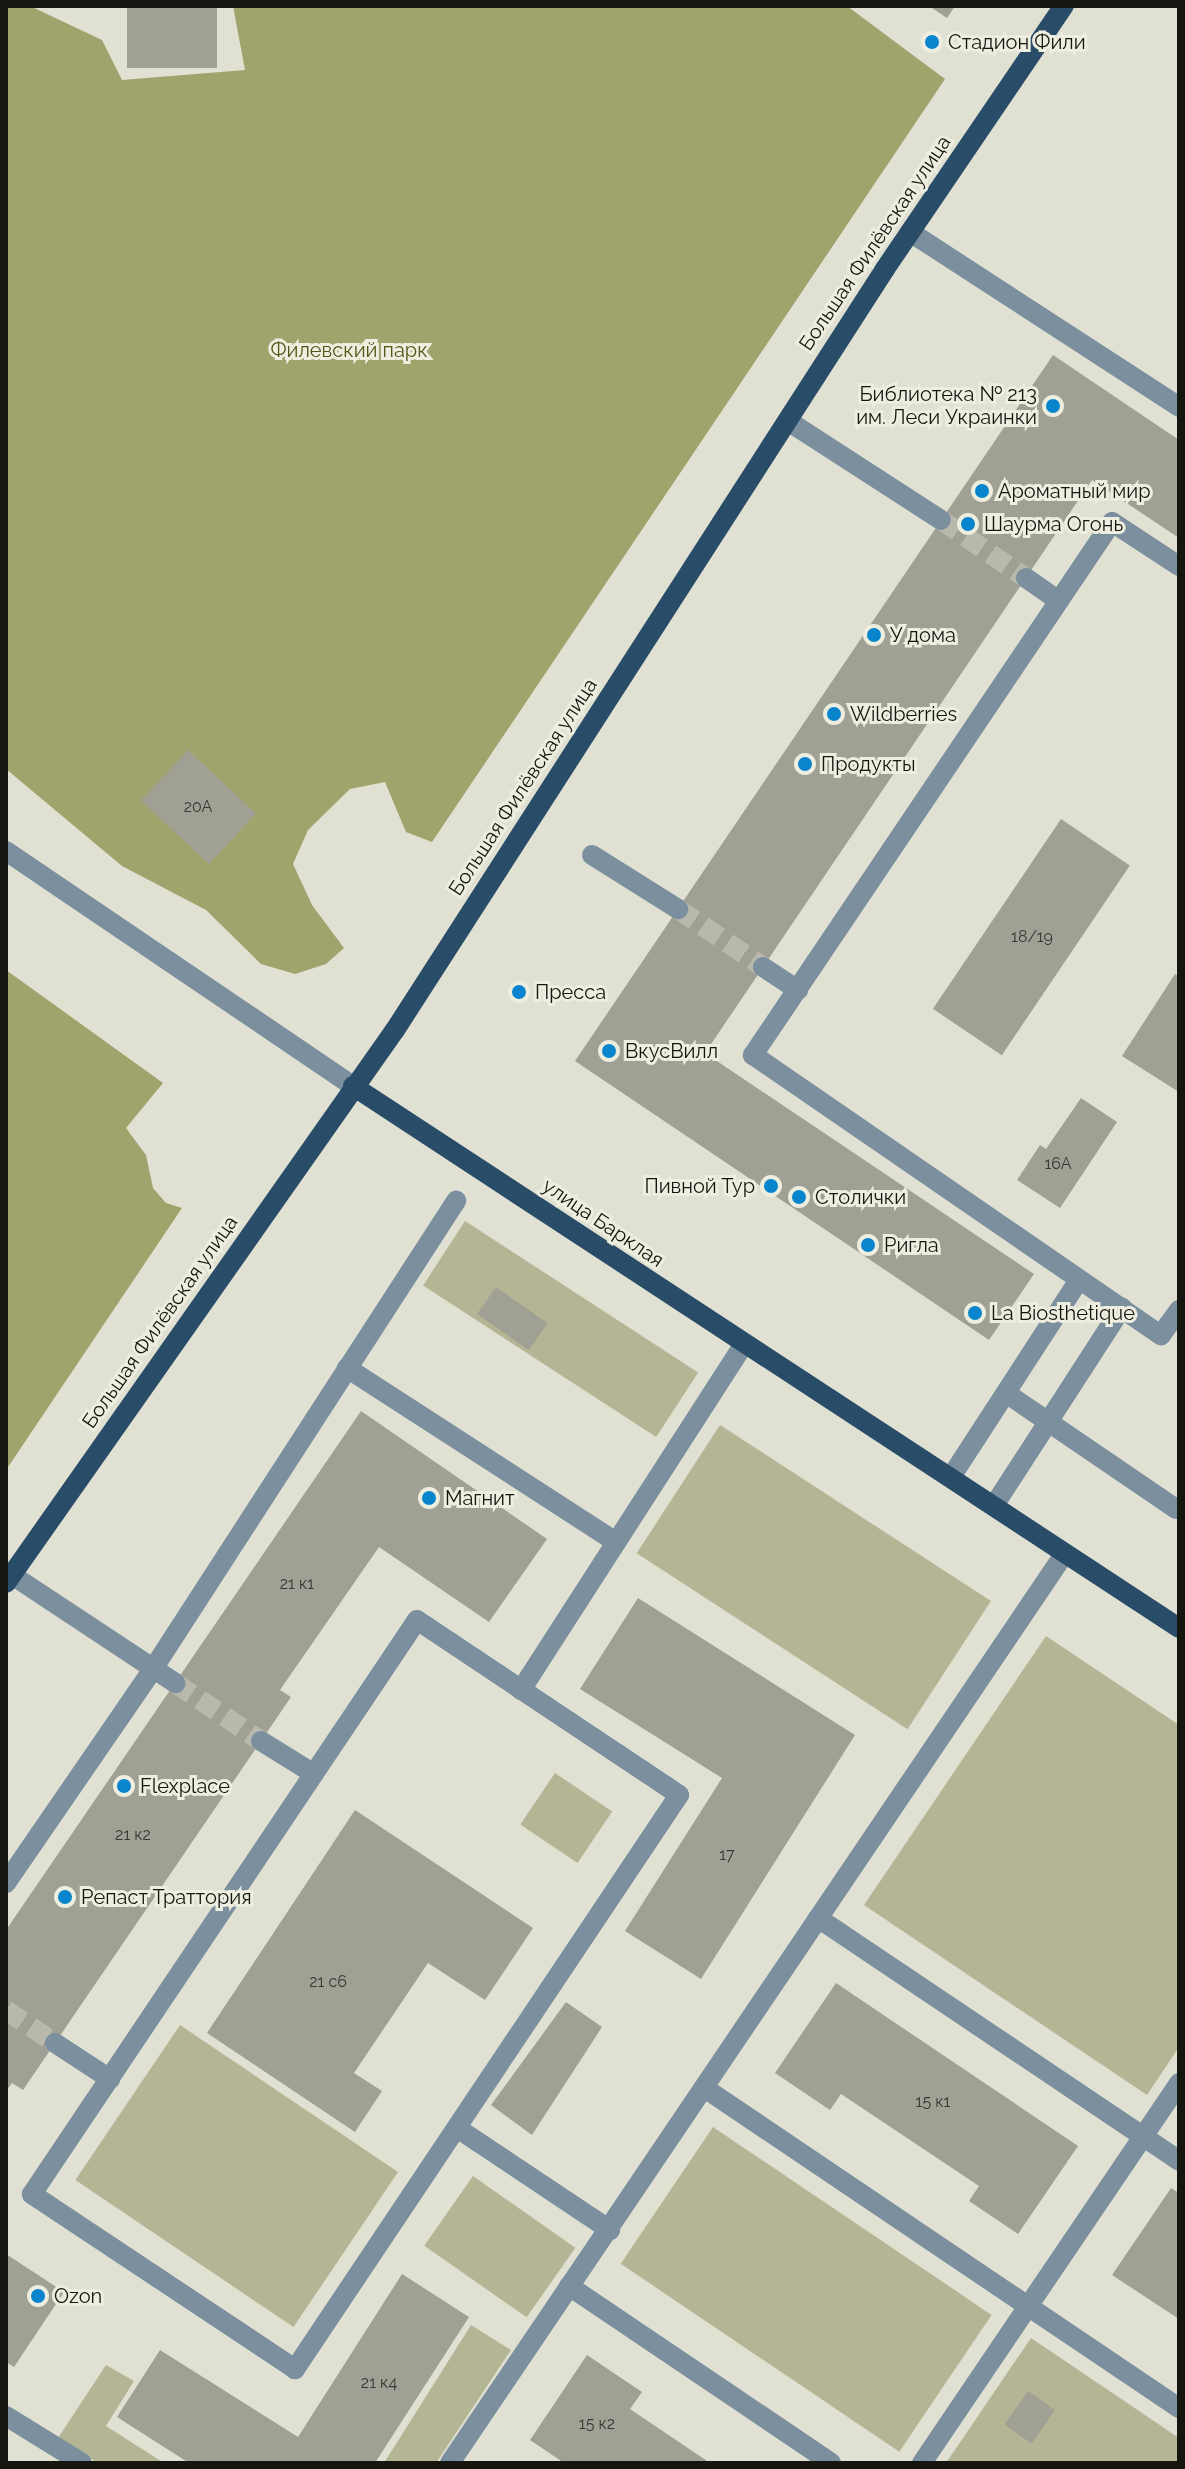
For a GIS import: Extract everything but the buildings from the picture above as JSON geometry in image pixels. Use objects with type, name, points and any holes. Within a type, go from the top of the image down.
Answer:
[{"type":"main road","name":"Большая Филёвская улица","points":[[9,1579],[395,1030],[910,232],[1064,6]]},
{"type":"main road","name":"улица Барклая","points":[[353,1086],[743,1345],[995,1504],[1179,1628]]},
{"type":"street","points":[[910,232],[1179,407]]},
{"type":"street","points":[[788,421],[941,520]]},
{"type":"street","points":[[1179,566],[1112,522],[753,1055],[1161,1335],[1179,1310]]},
{"type":"street","points":[[1026,578],[1059,601]]},
{"type":"street","name":"улица Барклая","points":[[6,851],[353,1086]]},
{"type":"street","points":[[592,855],[678,909]]},
{"type":"street","points":[[763,967],[798,990]]},
{"type":"street","points":[[6,1883],[153,1669],[456,1201]]},
{"type":"street","points":[[951,1477],[1079,1280]]},
{"type":"street","points":[[995,1504],[1122,1308]]},
{"type":"street","points":[[521,1690],[743,1345]]},
{"type":"street","points":[[347,1368],[616,1542]]},
{"type":"street","points":[[1006,1393],[1176,1509]]},
{"type":"street","points":[[450,2463],[706,2089],[1065,1553]]},
{"type":"street","points":[[9,1579],[175,1683]]},
{"type":"street","points":[[417,1620],[521,1690],[679,1795],[295,2369],[32,2194],[417,1620]]},
{"type":"street","points":[[261,1741],[314,1774]]},
{"type":"street","points":[[818,1918],[1179,2161]]},
{"type":"street","points":[[55,2043],[110,2079]]},
{"type":"street","points":[[922,2463],[1179,2083]]},
{"type":"street","points":[[706,2089],[1179,2408]]},
{"type":"street","points":[[457,2128],[610,2230]]},
{"type":"street","points":[[569,2286],[831,2463]]},
{"type":"street","points":[[6,2416],[82,2463]]},
{"type":"green space","name":"Филевский парк","points":[[6,6],[30,6],[102,40],[122,80],[245,70],[233,6],[847,6],[945,79],[432,842],[406,832],[385,782],[350,789],[308,830],[293,864],[312,905],[344,948],[326,964],[295,974],[261,964],[206,910],[122,866],[6,769]]},
{"type":"green space","points":[[6,970],[163,1083],[126,1128],[146,1155],[153,1188],[166,1203],[182,1208],[6,1470]]},
{"type":"green space","points":[[465,1221],[698,1372],[656,1437],[423,1286]]},
{"type":"green space","points":[[720,1425],[991,1601],[908,1729],[637,1553]]},
{"type":"green space","points":[[1046,1636],[1179,1725],[1179,2047],[1147,2095],[864,1905]]},
{"type":"green space","points":[[555,1773],[612,1812],[578,1863],[520,1824]]},
{"type":"green space","points":[[180,2025],[398,2172],[293,2327],[75,2180]]},
{"type":"green space","points":[[713,2127],[992,2315],[899,2452],[621,2264]]},
{"type":"green space","points":[[473,2176],[575,2248],[527,2317],[424,2246]]},
{"type":"green space","points":[[471,2325],[511,2350],[436,2463],[384,2463]]},
{"type":"green space","points":[[1031,2338],[1179,2438],[1179,2463],[946,2463]]},
{"type":"green space","points":[[106,2365],[134,2381],[106,2426],[164,2463],[98,2463],[58,2438]]},
{"type":"tunnel","points":[[941,520],[1026,578]]},
{"type":"tunnel","points":[[678,909],[763,967]]},
{"type":"tunnel","points":[[175,1683],[261,1741]]},
{"type":"tunnel","points":[[6,2010],[55,2043]]},
{"type":"place","name":"Стадион Фили","points":[[932,42]]},
{"type":"place","name":"Библиотека № 213 им. Леси Украинки","points":[[1053,406]]},
{"type":"place","name":"Ароматный мир","points":[[982,491]]},
{"type":"place","name":"Шаурма Огонь","points":[[968,524]]},
{"type":"place","name":"У дома","points":[[874,635]]},
{"type":"place","name":"Wildberries","points":[[834,714]]},
{"type":"place","name":"Продукты","points":[[805,764]]},
{"type":"place","name":"Пресса","points":[[519,992]]},
{"type":"place","name":"ВкусВилл","points":[[609,1051]]},
{"type":"place","name":"Пивной Тур","points":[[771,1186]]},
{"type":"place","name":"Столички","points":[[799,1197]]},
{"type":"place","name":"Ригла","points":[[868,1245]]},
{"type":"place","name":"La Biosthetique","points":[[975,1313]]},
{"type":"place","name":"Магнит","points":[[429,1498]]},
{"type":"place","name":"Flexplace","points":[[124,1786]]},
{"type":"place","name":"Репаст Траттория","points":[[65,1897]]},
{"type":"place","name":"Ozon","points":[[38,2296]]}]
